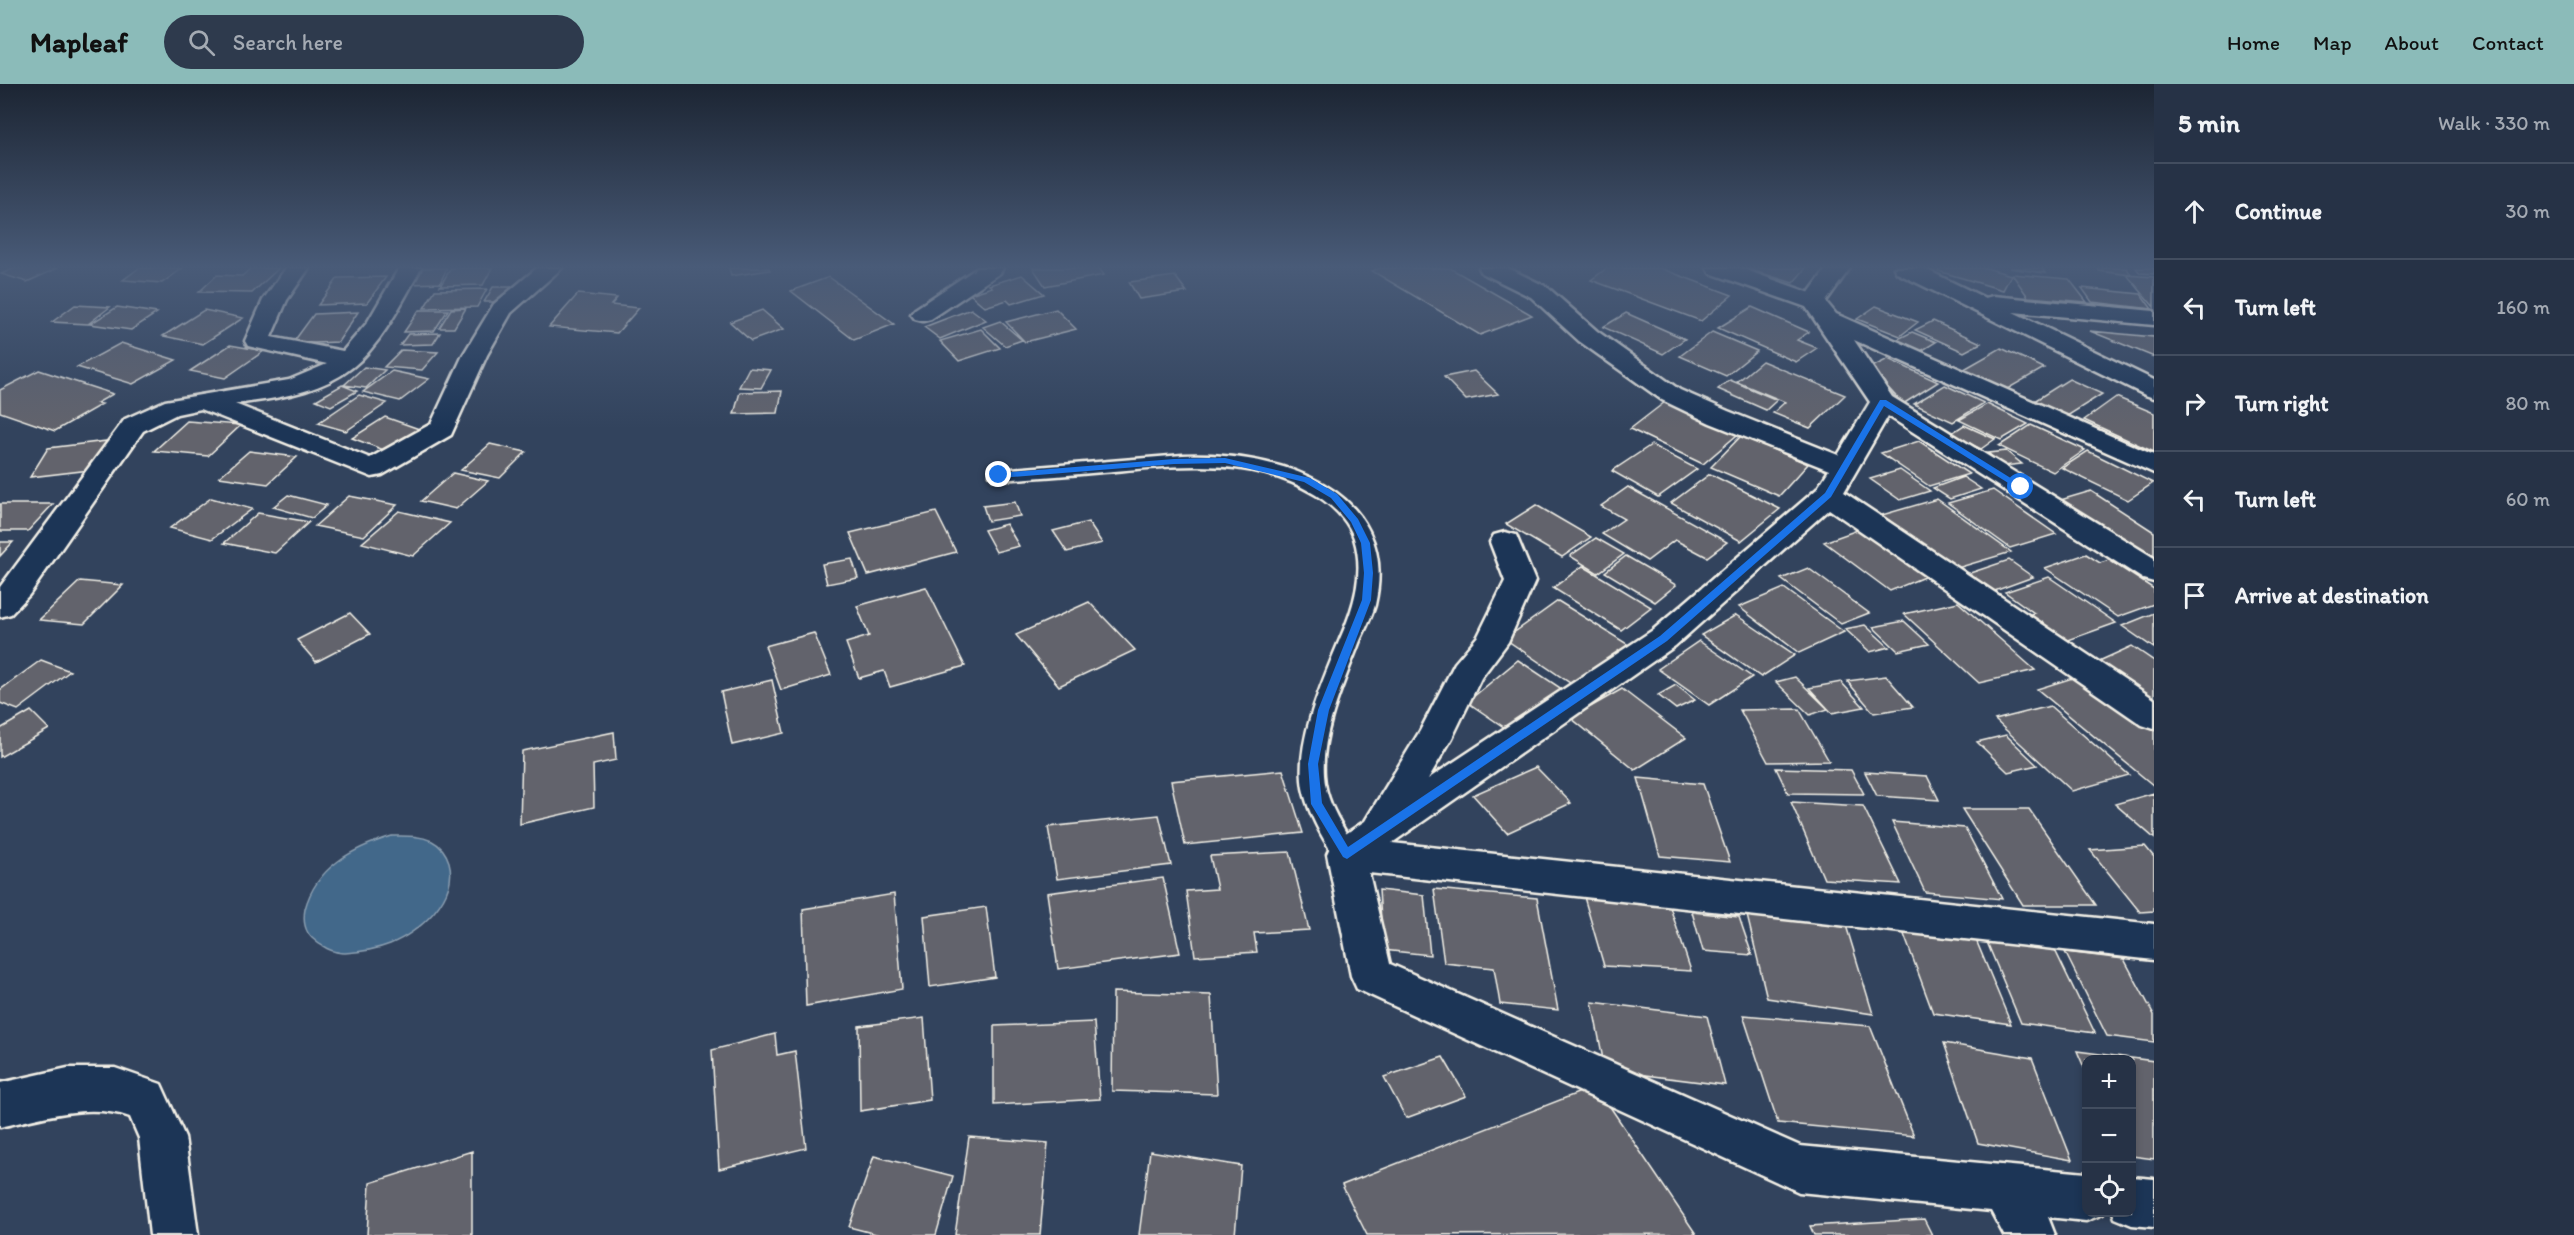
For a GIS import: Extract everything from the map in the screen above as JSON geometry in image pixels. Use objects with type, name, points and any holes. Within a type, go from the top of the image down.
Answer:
[{"type":"street","points":[[265,322],[257,341],[318,355],[349,359]]},
{"type":"street","points":[[0,606],[18,588],[134,425],[155,414],[204,400],[264,393],[319,378],[349,359],[378,322]]},
{"type":"street","points":[[204,400],[372,469],[442,429],[475,355],[495,322]]},
{"type":"street","points":[[1572,322],[1588,336],[1671,395],[1719,417],[1845,466]]},
{"type":"street","points":[[1829,322],[1883,402],[2154,572]]},
{"type":"street","points":[[1846,322],[2154,465]]},
{"type":"street","points":[[2016,322],[2154,390]]},
{"type":"street","points":[[2024,322],[2154,376]]},
{"type":"street","points":[[1361,844],[1664,639],[1828,495],[1883,402]]},
{"type":"street","points":[[1828,495],[2154,716]]},
{"type":"street","points":[[0,584],[69,519]]},
{"type":"street","points":[[1505,542],[1520,581],[1513,600],[1492,642],[1467,672],[1434,738],[1361,844],[1372,976],[1799,1169],[2082,1197]]},
{"type":"street","points":[[1361,844],[2154,942]]},
{"type":"street","points":[[0,1105],[68,1090],[115,1090],[146,1100],[162,1137],[174,1235]]},
{"type":"street","points":[[2005,1189],[2031,1235]]},
{"type":"street","points":[[2136,1201],[2154,1203]]},
{"type":"lane","points":[[999,475],[1174,462],[1225,461],[1307,480],[1334,496],[1355,521],[1366,543],[1369,573],[1366,600],[1323,710],[1313,764],[1317,804],[1361,844]]},
{"type":"water","points":[[392,836],[427,839],[435,843],[446,855],[451,875],[448,888],[434,912],[413,931],[384,946],[340,953],[319,944],[308,932],[304,917],[310,894],[318,882],[338,861],[350,853]]},
{"type":"building","points":[[52,322],[91,322],[88,324]]},
{"type":"building","points":[[94,322],[144,322],[131,330],[90,324]]},
{"type":"building","points":[[186,322],[237,322],[203,344],[163,336]]},
{"type":"building","points":[[308,322],[352,322],[338,342],[292,344]]},
{"type":"building","points":[[411,322],[440,322],[434,331],[404,332]]},
{"type":"building","points":[[443,322],[458,322],[454,328],[439,328]]},
{"type":"building","points":[[554,322],[627,322],[617,333],[549,327]]},
{"type":"building","points":[[730,322],[776,322],[784,329],[751,341]]},
{"type":"building","points":[[830,322],[891,322],[894,324],[854,340]]},
{"type":"building","points":[[938,322],[982,322],[940,339],[924,327]]},
{"type":"building","points":[[1001,322],[1022,340],[1005,346],[983,327]]},
{"type":"building","points":[[1006,322],[1069,322],[1076,329],[1025,342]]},
{"type":"building","points":[[1458,322],[1515,322],[1480,335]]},
{"type":"building","points":[[1612,322],[1646,322],[1685,339],[1663,354],[1603,327]]},
{"type":"building","points":[[1728,322],[1786,322],[1809,332],[1797,340],[1817,348],[1796,362],[1718,328]]},
{"type":"building","points":[[1864,322],[1918,322],[1900,336]]},
{"type":"building","points":[[1935,322],[1981,343],[1964,352],[1915,330]]},
{"type":"building","points":[[981,329],[1000,348],[959,361],[940,341]]},
{"type":"building","points":[[2090,331],[2154,337],[2154,357]]},
{"type":"building","points":[[1712,332],[1757,351],[1726,376],[1680,356]]},
{"type":"building","points":[[1912,332],[1936,342],[1918,353],[1894,341]]},
{"type":"building","points":[[440,333],[433,344],[400,345],[408,334]]},
{"type":"building","points":[[121,343],[176,360],[133,384],[77,367]]},
{"type":"building","points":[[230,345],[264,351],[225,378],[190,371]]},
{"type":"building","points":[[2001,348],[2044,368],[2002,392],[1959,372]]},
{"type":"building","points":[[401,350],[438,352],[422,370],[384,367]]},
{"type":"building","points":[[1888,359],[1938,382],[1903,404],[1870,368]]},
{"type":"building","points":[[1762,361],[1845,395],[1810,428],[1773,413],[1785,402],[1737,382]]},
{"type":"building","points":[[364,367],[385,370],[366,388],[344,385]]},
{"type":"building","points":[[749,368],[771,370],[761,388],[739,387]]},
{"type":"building","points":[[39,370],[113,394],[97,403],[102,404],[55,431],[0,412],[0,390]]},
{"type":"building","points":[[392,371],[429,379],[400,401],[363,392]]},
{"type":"building","points":[[1474,371],[1498,394],[1466,400],[1444,377]]},
{"type":"building","points":[[2069,379],[2102,394],[2064,418],[2031,403]]},
{"type":"building","points":[[1730,380],[1777,400],[1766,410],[1718,389]]},
{"type":"building","points":[[342,385],[357,391],[331,406],[316,400]]},
{"type":"building","points":[[1945,385],[1984,403],[1953,422],[1914,404]]},
{"type":"building","points":[[782,391],[778,413],[734,414],[740,392]]},
{"type":"building","points":[[359,395],[387,403],[346,431],[318,423]]},
{"type":"building","points":[[2116,397],[2154,413],[2154,452],[2084,420]]},
{"type":"building","points":[[1665,402],[1737,435],[1703,464],[1630,429]]},
{"type":"building","points":[[1987,404],[2028,424],[2001,440],[1959,420]]},
{"type":"building","points":[[385,417],[422,430],[389,452],[352,438]]},
{"type":"building","points":[[187,421],[241,425],[208,456],[154,451]]},
{"type":"building","points":[[1964,425],[1995,439],[1981,449],[1950,434]]},
{"type":"building","points":[[2031,425],[2085,450],[2053,472],[1999,446]]},
{"type":"building","points":[[1741,436],[1808,464],[1779,496],[1711,467]]},
{"type":"building","points":[[107,441],[90,470],[30,477],[48,448]]},
{"type":"building","points":[[1919,441],[1969,474],[1929,486],[1881,453]]},
{"type":"building","points":[[490,444],[526,452],[500,478],[461,470]]},
{"type":"building","points":[[1651,445],[1697,469],[1658,497],[1612,471]]},
{"type":"building","points":[[249,451],[297,457],[268,484],[219,477]]},
{"type":"building","points":[[2006,451],[2022,464],[2003,466],[1988,453]]},
{"type":"building","points":[[2088,451],[2153,483],[2128,500],[2062,468]]},
{"type":"building","points":[[1900,470],[1930,491],[1900,500],[1870,479]]},
{"type":"building","points":[[453,473],[488,481],[456,509],[421,501]]},
{"type":"building","points":[[1710,474],[1780,509],[1741,541],[1671,503]]},
{"type":"building","points":[[1963,477],[1981,489],[1950,499],[1933,488]]},
{"type":"building","points":[[1628,487],[1727,542],[1707,557],[1675,540],[1647,561],[1602,534],[1624,519],[1601,506]]},
{"type":"building","points":[[1993,490],[2056,534],[2010,548],[1948,503]]},
{"type":"building","points":[[2091,491],[2154,532],[2154,566],[2057,501]]},
{"type":"building","points":[[288,495],[327,505],[312,518],[273,507]]},
{"type":"building","points":[[349,496],[397,505],[364,536],[315,526]]},
{"type":"building","points":[[211,498],[252,509],[212,539],[170,528]]},
{"type":"building","points":[[1937,499],[2011,552],[1954,569],[1882,515]]},
{"type":"building","points":[[1015,502],[1020,516],[988,521],[983,506]]},
{"type":"building","points":[[0,504],[53,504],[28,531],[0,531]]},
{"type":"building","points":[[1536,505],[1591,537],[1562,557],[1506,524]]},
{"type":"building","points":[[399,511],[450,523],[413,556],[362,543]]},
{"type":"building","points":[[936,512],[956,552],[868,575],[850,533]]},
{"type":"building","points":[[258,513],[309,522],[275,553],[224,543]]},
{"type":"building","points":[[1088,522],[1102,543],[1067,552],[1053,531]]},
{"type":"building","points":[[1006,524],[1019,546],[996,552],[984,530]]},
{"type":"building","points":[[1863,528],[1929,575],[1890,591],[1824,542]]},
{"type":"building","points":[[1596,538],[1624,554],[1598,573],[1570,556]]},
{"type":"building","points":[[0,542],[13,542],[0,556]]},
{"type":"building","points":[[2086,554],[2100,563],[2109,560],[2154,589],[2154,604],[2118,617],[2045,568]]},
{"type":"building","points":[[1626,556],[1676,585],[1655,602],[1605,572]]},
{"type":"building","points":[[852,559],[858,578],[827,584],[822,564]]},
{"type":"building","points":[[2009,560],[2033,577],[1992,592],[1967,574]]},
{"type":"building","points":[[1583,566],[1651,607],[1621,630],[1553,588]]},
{"type":"building","points":[[1808,568],[1869,613],[1841,624],[1781,579]]},
{"type":"building","points":[[2049,577],[2116,623],[2063,642],[2027,615],[2034,613],[2005,592]]},
{"type":"building","points":[[80,581],[123,585],[84,624],[39,620]]},
{"type":"building","points":[[926,587],[965,666],[890,687],[884,671],[859,678],[846,643],[869,636],[857,606]]},
{"type":"building","points":[[1784,588],[1844,632],[1799,653],[1739,607]]},
{"type":"building","points":[[1558,601],[1632,647],[1579,689],[1505,639]]},
{"type":"building","points":[[1089,602],[1135,650],[1059,686],[1016,635]]},
{"type":"building","points":[[1958,602],[2035,670],[1979,683],[1904,614]]},
{"type":"building","points":[[350,613],[370,634],[316,662],[297,640]]},
{"type":"building","points":[[2154,613],[2154,648],[2122,626]]},
{"type":"building","points":[[1736,615],[1795,655],[1761,677],[1701,635]]},
{"type":"building","points":[[1904,621],[1929,644],[1898,651],[1873,627]]},
{"type":"building","points":[[1865,625],[1889,647],[1870,652],[1845,629]]},
{"type":"building","points":[[814,633],[831,675],[781,690],[765,646]]},
{"type":"building","points":[[1699,641],[1752,677],[1709,705],[1658,669]]},
{"type":"building","points":[[2132,646],[2154,661],[2154,701],[2097,662]]},
{"type":"building","points":[[41,660],[70,671],[18,710],[0,703],[0,690]]},
{"type":"building","points":[[1518,660],[1568,693],[1517,736],[1467,702]]},
{"type":"building","points":[[2082,675],[2154,731],[2154,786],[2037,689]]},
{"type":"building","points":[[1886,676],[1913,707],[1874,713],[1847,681]]},
{"type":"building","points":[[1795,677],[1828,709],[1810,715],[1776,682]]},
{"type":"building","points":[[772,680],[784,733],[732,745],[721,692]]},
{"type":"building","points":[[1841,682],[1864,707],[1832,713],[1809,688]]},
{"type":"building","points":[[1676,685],[1695,700],[1676,709],[1658,695]]},
{"type":"building","points":[[1622,689],[1686,738],[1635,770],[1571,718]]},
{"type":"building","points":[[2050,706],[2129,775],[2072,791],[1995,720]]},
{"type":"building","points":[[1799,709],[1829,761],[1768,762],[1740,710]]},
{"type":"building","points":[[31,711],[49,729],[0,757],[0,729]]},
{"type":"building","points":[[614,732],[616,760],[593,765],[594,807],[520,824],[522,751]]},
{"type":"building","points":[[2006,735],[2037,765],[2008,772],[1977,742]]},
{"type":"building","points":[[1536,767],[1571,803],[1507,833],[1473,795]]},
{"type":"building","points":[[1776,768],[1851,770],[1864,794],[1788,793]]},
{"type":"building","points":[[1283,770],[1303,833],[1185,845],[1171,781]]},
{"type":"building","points":[[1865,772],[1927,776],[1939,800],[1877,796]]},
{"type":"building","points":[[1638,778],[1703,784],[1730,862],[1660,856]]},
{"type":"building","points":[[2154,793],[2154,838],[2115,804]]},
{"type":"building","points":[[1791,802],[1863,806],[1901,884],[1824,879]]},
{"type":"building","points":[[1962,809],[2029,809],[2096,905],[2023,905]]},
{"type":"building","points":[[1159,815],[1171,865],[1057,879],[1048,827]]},
{"type":"building","points":[[1892,822],[1965,828],[2002,899],[1925,892]]},
{"type":"building","points":[[2145,846],[2154,857],[2154,911],[2140,912],[2090,850]]},
{"type":"building","points":[[1290,852],[1309,930],[1254,933],[1257,952],[1195,956],[1186,891],[1217,889],[1210,856]]},
{"type":"building","points":[[1163,878],[1180,953],[1058,969],[1047,893]]},
{"type":"building","points":[[1434,889],[1537,898],[1558,1010],[1500,1004],[1494,968],[1444,963]]},
{"type":"building","points":[[1379,890],[1424,895],[1430,955],[1383,950]]},
{"type":"building","points":[[894,894],[902,989],[806,1006],[803,909]]},
{"type":"building","points":[[1584,897],[1668,901],[1691,971],[1604,966]]},
{"type":"building","points":[[986,907],[995,977],[930,987],[924,916]]},
{"type":"building","points":[[1745,907],[1845,922],[1873,1014],[1767,998]]},
{"type":"building","points":[[1692,912],[1739,917],[1752,955],[1703,951]]},
{"type":"building","points":[[1902,929],[1976,940],[2011,1024],[1933,1013]]},
{"type":"building","points":[[1984,935],[2052,944],[2095,1033],[2021,1023]]},
{"type":"building","points":[[2065,952],[2124,959],[2154,1015],[2154,1042],[2107,1036]]},
{"type":"building","points":[[1113,992],[1211,995],[1217,1094],[1112,1091]]},
{"type":"building","points":[[1592,1002],[1707,1016],[1725,1085],[1605,1070]]},
{"type":"building","points":[[1743,1015],[1870,1026],[1914,1136],[1778,1123]]},
{"type":"building","points":[[924,1018],[930,1100],[860,1111],[859,1026]]},
{"type":"building","points":[[1094,1022],[1100,1099],[994,1105],[994,1026]]},
{"type":"building","points":[[775,1034],[777,1055],[795,1051],[806,1148],[719,1169],[712,1050]]},
{"type":"building","points":[[1944,1043],[2032,1058],[2072,1160],[1978,1143]]},
{"type":"building","points":[[2077,1051],[2108,1055],[2082,1055],[2082,1063]]},
{"type":"building","points":[[1443,1057],[1466,1096],[1406,1118],[1384,1077]]},
{"type":"building","points":[[2136,1059],[2154,1061],[2154,1159],[2136,1157]]},
{"type":"building","points":[[1596,1086],[1696,1234],[1367,1235],[1342,1185]]},
{"type":"building","points":[[969,1137],[1048,1143],[1040,1235],[955,1235]]},
{"type":"building","points":[[472,1151],[472,1235],[367,1235],[370,1183]]},
{"type":"building","points":[[1150,1151],[1241,1166],[1235,1235],[1139,1235]]},
{"type":"building","points":[[874,1156],[953,1176],[936,1235],[880,1235],[849,1227]]},
{"type":"building","points":[[1924,1219],[1932,1235],[1814,1235],[1810,1226]]},
{"type":"route","points":[[999,475],[1174,462],[1225,461],[1264,468],[1307,480],[1334,496],[1355,521],[1366,543],[1369,573],[1366,600],[1323,710],[1313,764],[1317,804],[1347,854],[1664,639],[1828,495],[1883,402],[2021,487]]}]
